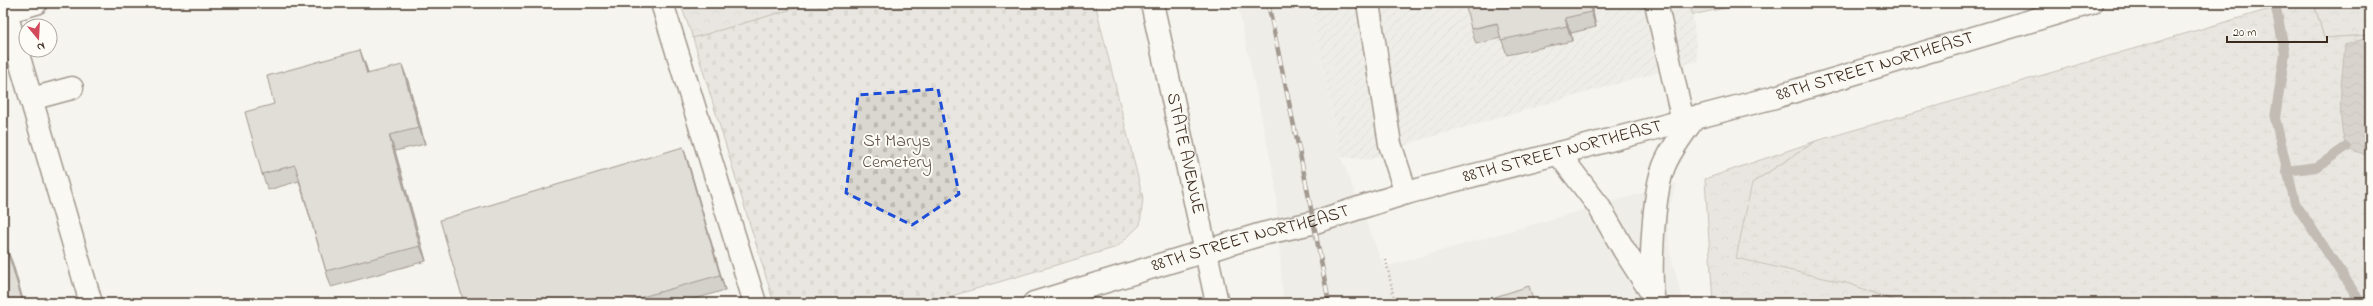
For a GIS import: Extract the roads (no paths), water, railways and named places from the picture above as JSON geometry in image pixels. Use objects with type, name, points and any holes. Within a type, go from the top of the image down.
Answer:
[{"type":"main road","points":[[36,3],[4,8],[91,303]]},
{"type":"main road","points":[[662,3],[755,303]]},
{"type":"main road","name":"STATE AVENUE","points":[[1152,3],[1217,303]]},
{"type":"main road","points":[[1368,3],[1390,144],[1406,193]]},
{"type":"main road","points":[[1654,299],[1656,200],[1663,168],[1689,119],[1656,3]]},
{"type":"main road","name":"88TH STREET NORTHEAST","points":[[1034,303],[1262,234],[1312,223],[1406,193],[1775,97],[2091,3]]},
{"type":"main road","points":[[31,99],[72,88]]},
{"type":"main road","points":[[1558,153],[1598,204],[1654,299]]},
{"type":"water","points":[[2370,37],[2370,157],[2346,147],[2340,109],[2345,45]]},
{"type":"waterway","points":[[2275,3],[2285,53],[2275,118],[2295,203],[2361,303]]},
{"type":"waterway","points":[[2286,171],[2317,167],[2346,147]]},
{"type":"railway","points":[[1268,3],[1306,183],[1329,303]]},
{"type":"park label","name":"St Marys Cemetery","points":[[897,152]]}]
